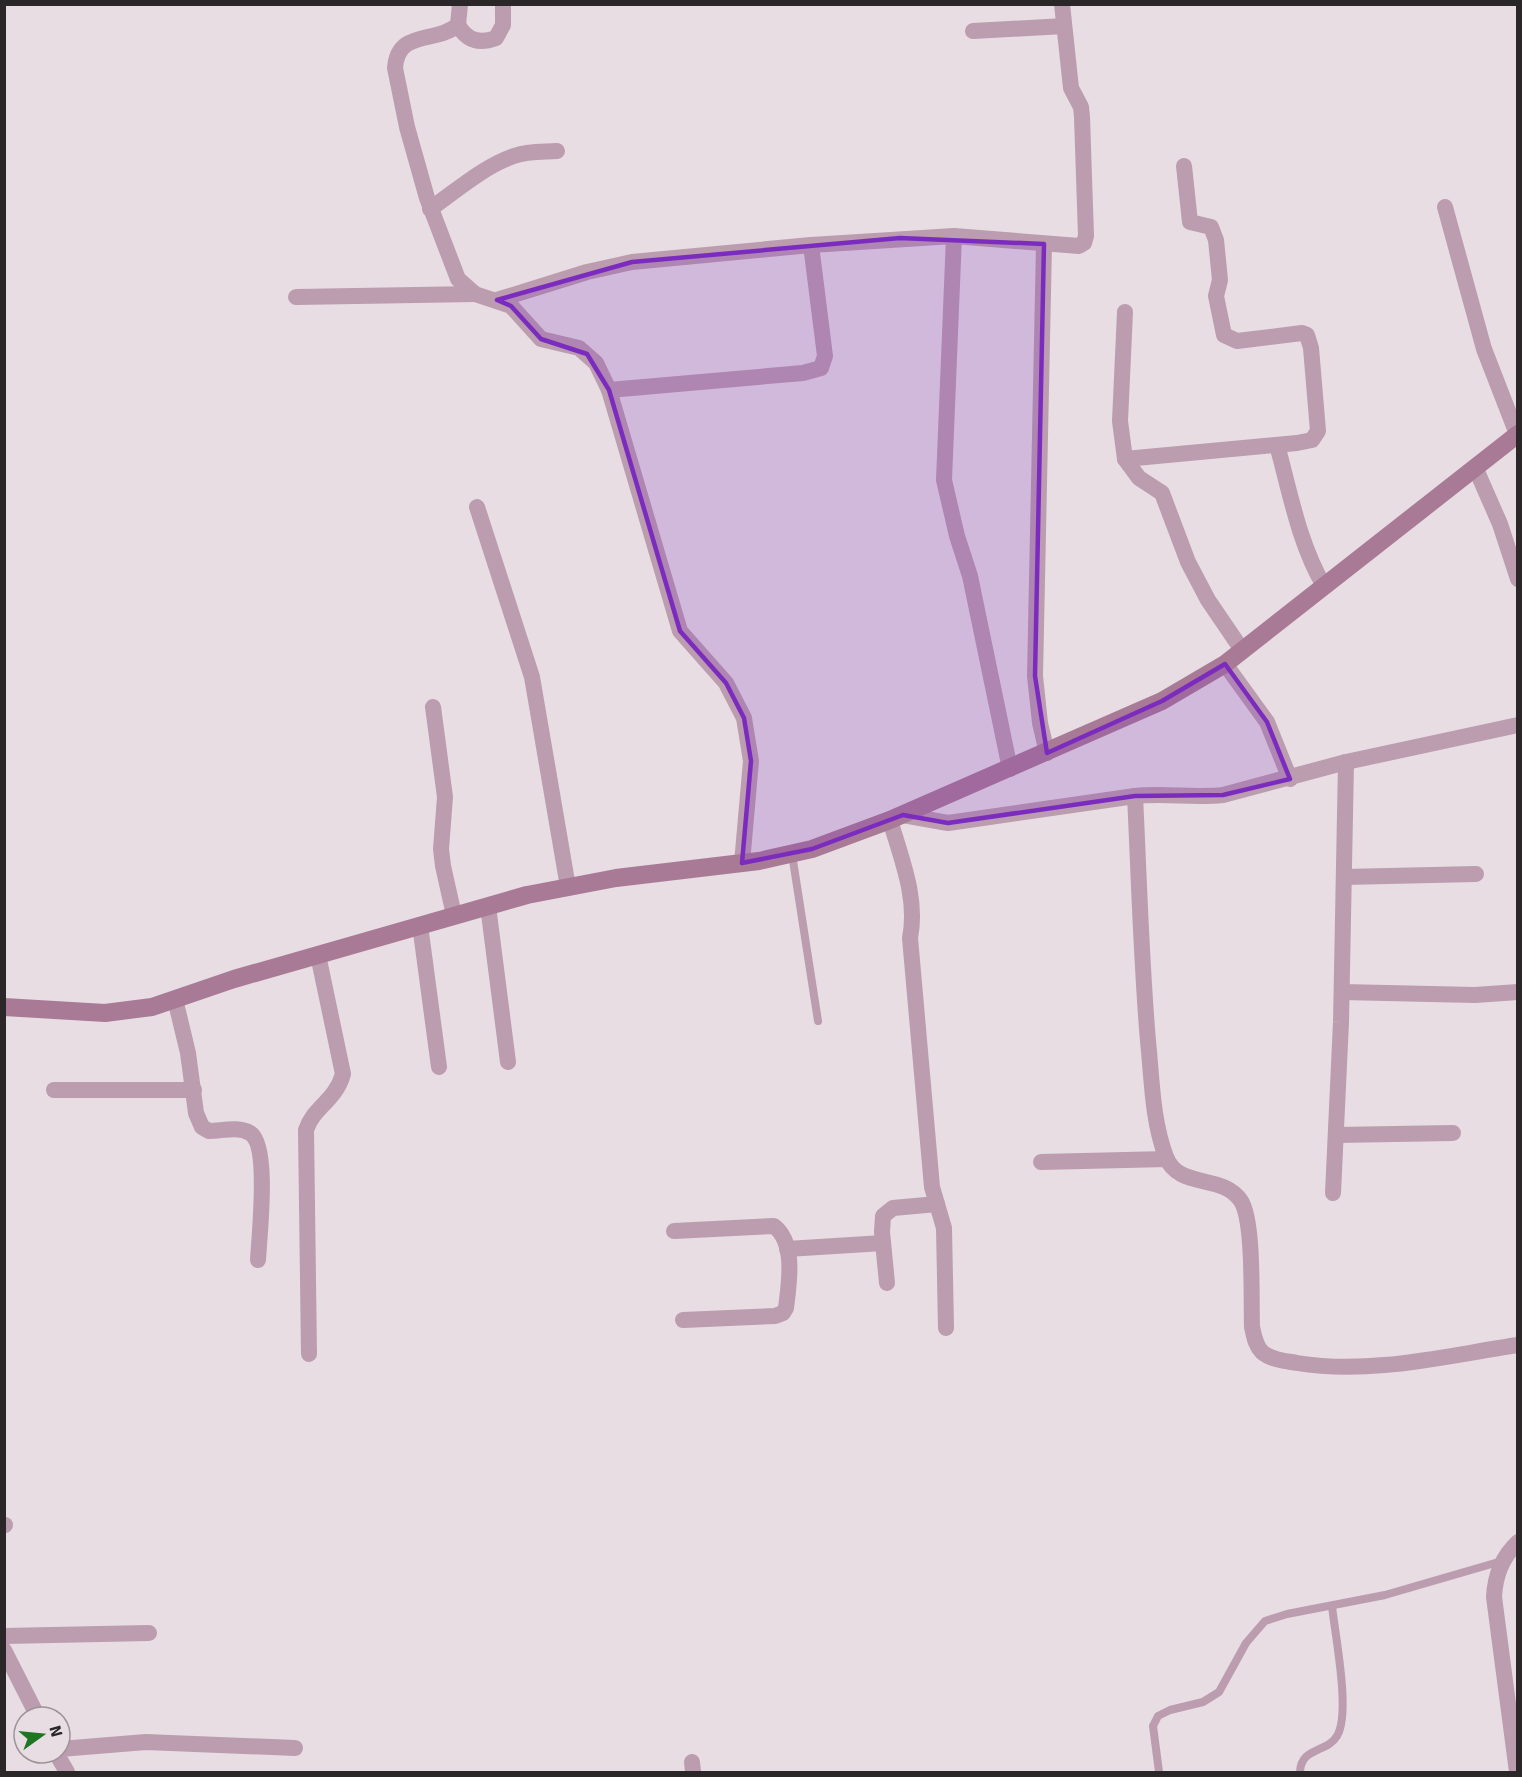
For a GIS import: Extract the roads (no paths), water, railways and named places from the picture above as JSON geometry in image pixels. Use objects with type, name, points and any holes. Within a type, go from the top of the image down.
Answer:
[{"type":"main road","points":[[4,1006],[105,1013],[152,1007],[318,955],[488,906],[616,878],[742,863],[812,849],[896,818],[1162,701],[1225,663],[1517,434]]},
{"type":"street","points":[[460,4],[458,26],[463,34],[482,42],[496,38],[503,25],[502,4]]},
{"type":"street","points":[[497,300],[586,272],[632,262],[811,244],[954,236],[1079,246],[1084,243],[1086,236],[1082,117],[1081,107],[1071,88],[1062,4]]},
{"type":"street","points":[[458,26],[451,31],[414,40],[399,51],[394,68],[407,127],[430,209],[458,279],[475,294]]},
{"type":"street","points":[[973,32],[1064,26]]},
{"type":"street","points":[[430,209],[499,163],[514,156],[527,152],[556,151]]},
{"type":"street","points":[[1125,459],[1307,442],[1316,436],[1317,419],[1310,339],[1302,333],[1237,341],[1224,335],[1216,302],[1220,280],[1216,234],[1211,227],[1194,225],[1190,222],[1184,165]]},
{"type":"street","points":[[1445,207],[1485,349],[1517,434]]},
{"type":"street","points":[[954,236],[944,480],[969,576],[1010,769]]},
{"type":"street","points":[[609,390],[803,374],[821,368],[825,356],[811,244]]},
{"type":"street","points":[[1044,244],[1035,676],[1040,723],[1047,753]]},
{"type":"street","points":[[296,297],[475,294],[512,306],[541,339],[579,348],[596,363],[609,390],[680,631],[726,684],[744,717],[751,762],[742,863]]},
{"type":"street","points":[[1125,312],[1120,421],[1125,459],[1131,470],[1162,493],[1188,562],[1208,600],[1242,650]]},
{"type":"street","points":[[1277,445],[1307,548],[1324,586]]},
{"type":"street","points":[[1474,467],[1500,524],[1518,579]]},
{"type":"street","points":[[477,507],[532,677],[568,887]]},
{"type":"street","points":[[1225,663],[1267,722],[1290,779]]},
{"type":"street","points":[[433,707],[445,797],[441,849],[454,915]]},
{"type":"street","points":[[946,1328],[944,1228],[932,1186],[910,938],[912,903],[896,818],[948,824],[1160,793],[1205,797],[1223,795],[1290,779],[1346,762],[1518,725]]},
{"type":"street","points":[[1334,1193],[1342,992],[1346,762]]},
{"type":"street","points":[[1135,796],[1143,984],[1158,1131],[1167,1159],[1173,1169],[1185,1177],[1217,1184],[1230,1190],[1241,1200],[1248,1219],[1252,1327],[1255,1341],[1262,1352],[1271,1357],[1331,1368],[1367,1368],[1518,1345]]},
{"type":"street","points":[[1344,878],[1476,874]]},
{"type":"street","points":[[488,906],[508,1062]]},
{"type":"street","points":[[420,925],[439,1067]]},
{"type":"street","points":[[309,1354],[306,1130],[314,1114],[336,1093],[343,1074],[318,955]]},
{"type":"street","points":[[1342,992],[1475,995],[1518,992]]},
{"type":"street","points":[[175,999],[185,1036],[196,1113],[202,1127],[209,1131],[242,1130],[252,1134],[258,1141],[261,1160],[258,1260]]},
{"type":"street","points":[[54,1090],[194,1090]]},
{"type":"street","points":[[1336,1135],[1453,1133]]},
{"type":"street","points":[[1041,1162],[1167,1159]]},
{"type":"street","points":[[887,1283],[882,1223],[887,1211],[937,1204]]},
{"type":"street","points":[[674,1232],[768,1224],[780,1231],[787,1250],[787,1300],[783,1313],[776,1316],[683,1320]]},
{"type":"street","points":[[787,1250],[883,1243]]},
{"type":"street","points":[[1517,1773],[1494,1582],[1503,1561],[1518,1542]]},
{"type":"street","points":[[4,1636],[149,1633]]},
{"type":"street","points":[[4,1650],[32,1705]]},
{"type":"street","points":[[72,1748],[146,1742],[295,1748]]},
{"type":"lane","points":[[792,853],[818,1021]]},
{"type":"lane","points":[[1159,1773],[1153,1726],[1158,1716],[1170,1710],[1203,1702],[1219,1692],[1246,1643],[1264,1621],[1287,1614],[1428,1585],[1503,1561]]},
{"type":"lane","points":[[1300,1773],[1302,1761],[1307,1755],[1329,1745],[1341,1728],[1342,1693],[1332,1606]]}]
